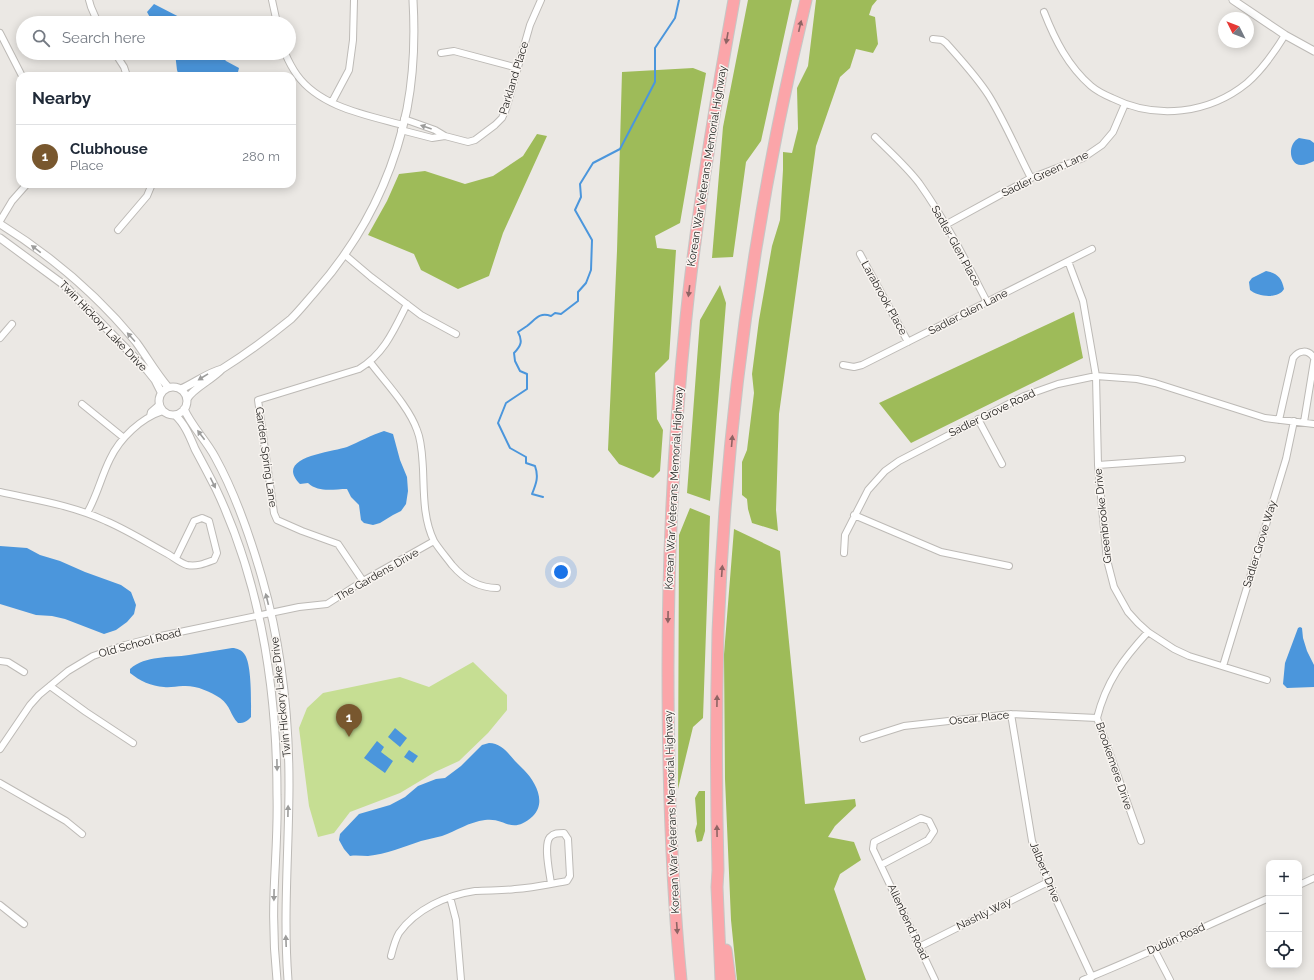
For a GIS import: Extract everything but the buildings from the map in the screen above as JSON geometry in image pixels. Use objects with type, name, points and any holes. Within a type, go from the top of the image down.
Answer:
[{"type":"highway","name":"Korean War Veterans Memorial Highway","points":[[681,980],[674,898],[668,711],[670,550],[674,458],[694,245],[734,0]]},
{"type":"highway","points":[[721,980],[717,888],[716,746],[718,631],[727,495],[736,399],[750,284],[769,170],[806,0]]},
{"type":"highway","points":[[718,870],[722,886],[725,938],[730,980]]},
{"type":"street","points":[[89,0],[95,16]]},
{"type":"street","points":[[272,0],[275,16]]},
{"type":"street","points":[[332,102],[349,70],[353,40],[354,0]]},
{"type":"street","points":[[222,369],[209,373],[194,383],[181,388],[173,386],[168,387],[161,392],[159,396],[159,405],[163,412],[175,415],[181,412],[184,409],[190,394],[222,369],[269,337],[291,318],[332,273],[368,218],[390,165],[403,125],[410,89],[414,56],[412,0]]},
{"type":"street","name":"Parkland Place","points":[[403,125],[435,130],[445,136],[468,142],[475,140],[495,125],[502,118],[506,109],[530,25],[541,0]]},
{"type":"street","points":[[1234,0],[1285,35],[1314,51]]},
{"type":"street","points":[[1044,12],[1055,39],[1066,58],[1092,86],[1125,104],[1159,112],[1195,109],[1212,104],[1247,83],[1271,58],[1285,35]]},
{"type":"street","points":[[1,38],[20,72]]},
{"type":"street","points":[[933,39],[942,40],[946,43],[968,67],[988,94],[1031,178]]},
{"type":"street","points":[[441,53],[454,51],[518,68]]},
{"type":"street","points":[[120,60],[126,72]]},
{"type":"street","points":[[289,60],[295,72]]},
{"type":"street","points":[[296,73],[312,91],[332,102],[364,115],[403,125]]},
{"type":"street","name":"Sadler Green Lane","points":[[947,224],[1031,178],[1083,158],[1102,145],[1113,132],[1125,104]]},
{"type":"street","name":"Parkland Place","points":[[403,125],[432,138],[445,136]]},
{"type":"street","name":"Sadler Glen Place","points":[[875,137],[906,168],[947,224],[987,302]]},
{"type":"street","points":[[0,221],[12,201],[23,188]]},
{"type":"street","points":[[118,230],[147,196],[150,188]]},
{"type":"street","name":"Twin Hickory Lake Drive","points":[[0,224],[48,258],[91,296],[136,343],[168,387]]},
{"type":"street","name":"Twin Hickory Lake Drive","points":[[0,238],[55,277],[67,288],[147,370],[155,380],[161,392]]},
{"type":"street","name":"Sadler Glen Lane","points":[[843,365],[854,367],[862,365],[1092,249]]},
{"type":"street","points":[[345,254],[371,277],[421,315],[456,334]]},
{"type":"street","name":"Larabrook Place","points":[[860,254],[908,342]]},
{"type":"street","name":"Greenbrooke Drive","points":[[1068,261],[1083,301],[1096,376],[1098,465],[1107,560],[1114,587],[1128,612],[1148,632],[1174,649],[1189,656],[1267,680]]},
{"type":"street","name":"Garden Spring Lane","points":[[363,580],[338,544],[277,520],[274,513],[258,400],[359,369],[370,362],[384,346],[407,304]]},
{"type":"street","points":[[0,338],[12,324]]},
{"type":"street","points":[[1279,420],[1293,358],[1297,353],[1304,351],[1312,354],[1314,358]]},
{"type":"street","points":[[1304,422],[1314,361]]},
{"type":"street","points":[[370,362],[409,413],[417,430],[421,445],[428,527],[434,541],[462,575],[486,588],[497,588]]},
{"type":"street","name":"Sadler Grove Road","points":[[844,553],[845,535],[854,515],[868,490],[885,471],[899,461],[978,419],[1024,396],[1058,384],[1096,376],[1137,380],[1155,383],[1265,418],[1314,424]]},
{"type":"street","points":[[181,388],[187,399]]},
{"type":"street","points":[[82,404],[124,438]]},
{"type":"street","points":[[88,513],[109,460],[124,438],[150,416],[159,405]]},
{"type":"street","name":"Twin Hickory Lake Drive","points":[[184,409],[192,423],[208,444],[234,495],[256,558],[271,613],[281,674],[289,771],[285,922],[288,980]]},
{"type":"street","points":[[150,416],[163,412]]},
{"type":"street","name":"Twin Hickory Lake Drive","points":[[175,415],[192,439],[222,501],[246,567],[259,616],[268,668],[276,748],[277,803],[274,922],[277,980]]},
{"type":"street","points":[[978,419],[1002,464]]},
{"type":"street","name":"Sadler Grove Way","points":[[1223,666],[1286,459],[1294,421]]},
{"type":"street","points":[[1098,465],[1182,459]]},
{"type":"street","points":[[0,492],[37,501],[62,504],[88,513],[127,532],[187,565],[202,565],[214,560],[217,553],[210,521],[202,518],[194,521],[176,558]]},
{"type":"street","points":[[854,515],[941,552],[1009,566]]},
{"type":"street","name":"The Gardens Drive","points":[[271,613],[299,607],[327,604],[363,580],[434,541]]},
{"type":"street","name":"Old School Road","points":[[0,749],[30,705],[68,671],[93,656],[125,645],[156,637],[271,613]]},
{"type":"street","name":"Brookemere Drive","points":[[1141,841],[1097,718],[1106,689],[1129,653],[1148,632]]},
{"type":"street","points":[[0,661],[8,662],[24,672]]},
{"type":"street","points":[[50,686],[133,743]]},
{"type":"street","name":"Oscar Place","points":[[863,739],[904,726],[1011,714],[1097,718]]},
{"type":"street","name":"Jalbert Drive","points":[[1011,714],[1032,842],[1048,882],[1092,977]]},
{"type":"street","points":[[0,783],[66,821],[82,834]]},
{"type":"street","name":"Allenbend Road","points":[[881,865],[928,840],[934,831],[929,821],[921,818],[874,842],[873,849],[934,980]]},
{"type":"street","points":[[391,956],[395,941],[405,926],[426,909],[450,897],[476,891],[513,890],[567,882],[570,876],[568,839],[564,832],[556,832],[549,838],[547,846],[551,884]]},
{"type":"street","points":[[1302,884],[1314,878]]},
{"type":"street","name":"Nashly Way","points":[[919,947],[1048,882]]},
{"type":"street","points":[[450,897],[456,920],[461,980]]},
{"type":"street","name":"Dublin Road","points":[[1083,980],[1128,962],[1266,899]]},
{"type":"street","points":[[0,905],[24,924]]},
{"type":"street","points":[[1154,949],[1170,980]]},
{"type":"green space","points":[[748,0],[792,0],[761,141],[746,162],[733,257],[712,258],[723,127]]},
{"type":"green space","points":[[816,0],[877,0],[872,6],[869,15],[875,17],[878,44],[873,53],[856,49],[850,68],[840,77],[816,146],[779,414],[776,510],[778,531],[752,523],[747,499],[742,495],[742,462],[747,450],[754,393],[752,374],[759,320],[772,246],[780,220],[783,152],[792,153],[798,129],[797,88],[808,66]]},
{"type":"green space","points":[[693,68],[706,73],[680,223],[655,236],[657,248],[676,250],[669,359],[655,373],[657,419],[663,430],[660,471],[653,478],[619,464],[608,450],[617,251],[622,72]]},
{"type":"green space","points":[[537,134],[547,136],[503,233],[489,276],[458,289],[421,270],[414,254],[368,235],[387,201],[399,174],[425,171],[465,184],[493,176],[523,156]]},
{"type":"green space","points":[[720,285],[726,303],[710,501],[687,493],[700,320]]},
{"type":"green space","points":[[1074,312],[1083,358],[911,443],[879,403]]},
{"type":"green space","points":[[690,508],[710,516],[703,718],[693,727],[678,789],[679,535]]},
{"type":"green space","points":[[734,529],[780,551],[805,804],[855,799],[856,806],[835,826],[828,837],[854,842],[861,860],[840,874],[834,889],[866,980],[737,980],[731,920],[725,779],[724,654]]},
{"type":"green space","points":[[473,662],[507,695],[507,710],[488,733],[459,761],[435,772],[400,793],[350,812],[334,833],[318,837],[309,806],[299,728],[307,708],[323,693],[400,677],[429,687]]},
{"type":"green space","points":[[699,791],[705,791],[705,831],[702,841],[697,842],[695,831],[697,824],[695,798]]},
{"type":"water","points":[[154,4],[177,16],[149,16],[147,12]]},
{"type":"water","points":[[176,60],[225,60],[239,68],[238,72],[178,72]]},
{"type":"water","points":[[1299,138],[1310,140],[1314,143],[1314,161],[1308,164],[1297,164],[1292,158],[1291,149],[1295,141]]},
{"type":"water","points":[[1266,271],[1273,273],[1280,279],[1284,289],[1273,296],[1258,294],[1250,290],[1249,282],[1252,278]]},
{"type":"water","points":[[384,431],[393,434],[400,460],[407,477],[408,491],[406,504],[401,511],[380,523],[373,525],[364,523],[361,520],[359,505],[351,497],[347,489],[321,489],[308,483],[300,484],[294,475],[294,468],[299,462],[308,457],[347,447]]},
{"type":"water","points":[[0,546],[27,548],[40,555],[60,561],[121,585],[131,592],[136,605],[134,614],[127,622],[116,630],[104,634],[65,619],[36,615],[0,604]]},
{"type":"water","points":[[1298,628],[1302,628],[1307,651],[1314,665],[1314,687],[1287,688],[1283,684],[1285,663]]},
{"type":"water","points":[[236,648],[244,653],[249,667],[251,685],[251,717],[242,723],[238,723],[224,701],[216,695],[188,686],[155,686],[142,681],[130,673],[130,669],[143,661],[150,659],[189,655]]},
{"type":"water","points":[[395,728],[407,738],[400,747],[388,737]]},
{"type":"water","points":[[377,741],[384,747],[381,752],[393,761],[385,773],[364,758]]},
{"type":"water","points":[[493,743],[504,749],[532,780],[538,792],[539,804],[537,810],[533,816],[525,822],[519,825],[514,825],[492,820],[479,821],[442,836],[375,855],[350,856],[344,849],[339,840],[340,834],[359,814],[390,805],[405,797],[418,786],[436,779],[445,778],[461,766],[482,745]]},
{"type":"water","points":[[409,750],[418,756],[413,763],[404,757]]},
{"type":"waterway","points":[[543,497],[532,494],[537,477],[535,466],[526,463],[526,457],[510,448],[498,423],[506,403],[527,389],[527,374],[520,371],[515,361],[514,353],[520,346],[521,341],[518,332],[538,317],[543,315],[551,316],[555,313],[561,314],[578,301],[578,292],[586,283],[591,270],[592,240],[575,210],[581,197],[580,184],[593,163],[620,149],[655,82],[655,48],[675,18],[679,0]]},
{"type":"place","name":"Clubhouse","points":[[349,737]]}]
